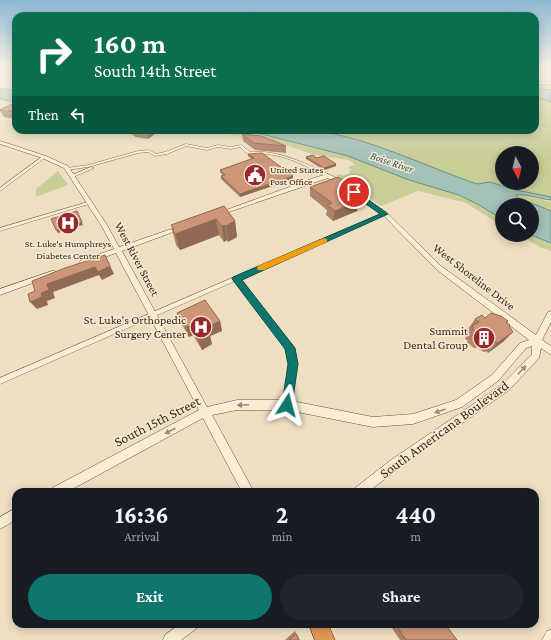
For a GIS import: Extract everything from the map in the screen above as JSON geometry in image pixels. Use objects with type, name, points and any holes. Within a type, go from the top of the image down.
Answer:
[{"type":"highway","points":[[320,628],[325,640]]},
{"type":"main road","name":"West River Street","points":[[0,142],[56,162],[67,169],[72,176],[117,250],[246,488]]},
{"type":"main road","name":"West Shoreline Drive","points":[[328,176],[385,214],[439,268],[551,351]]},
{"type":"main road","points":[[209,218],[328,176]]},
{"type":"main road","points":[[78,264],[187,225]]},
{"type":"main road","points":[[0,292],[57,272]]},
{"type":"main road","points":[[537,341],[551,314]]},
{"type":"main road","name":"South Americana Boulevard","points":[[364,488],[395,464],[506,386],[536,355],[537,341],[523,345],[495,378],[486,385]]},
{"type":"main road","name":"South 15th Street","points":[[63,488],[204,412],[237,405],[287,405],[373,422],[413,420],[459,404],[486,385]]},
{"type":"main road","points":[[0,522],[12,516]]},
{"type":"main road","points":[[170,640],[186,628]]},
{"type":"street","points":[[67,169],[149,151],[152,154],[161,154],[186,145],[207,149],[218,146],[231,148],[241,146],[249,153],[262,151],[281,156],[310,167],[328,176]]},
{"type":"street","points":[[72,176],[86,170],[139,155],[141,153]]},
{"type":"street","points":[[0,190],[44,157]]},
{"type":"street","points":[[0,230],[90,204]]},
{"type":"street","points":[[0,381],[385,214]]},
{"type":"street","points":[[236,279],[290,348],[293,364],[287,405]]},
{"type":"street","points":[[547,640],[551,635]]},
{"type":"green space","points":[[539,97],[551,97],[551,197],[516,190],[539,190],[539,146],[495,146],[495,184],[490,182],[477,184],[353,140],[328,134],[539,134]]},
{"type":"green space","points":[[225,134],[263,134],[348,156],[409,180],[459,195],[495,215],[495,222],[466,203],[418,191],[381,206],[336,175],[340,174],[343,176],[351,173],[348,171],[352,170],[348,167],[356,165],[349,160],[315,155],[288,146],[244,136]]},
{"type":"green space","points":[[58,171],[68,185],[36,197],[36,189]]},
{"type":"green space","points":[[521,194],[536,198],[519,198],[514,195]]},
{"type":"green space","points":[[539,199],[551,202],[551,211],[539,206]]},
{"type":"green space","points":[[539,238],[551,243],[551,251],[532,242],[539,242]]},
{"type":"water","points":[[0,97],[12,97],[12,101],[0,99]]},
{"type":"water","points":[[539,97],[551,97],[551,102],[539,98]]},
{"type":"water","name":"Boise River","points":[[262,134],[335,134],[395,152],[477,184],[490,182],[495,184],[495,190],[516,190],[551,197],[551,200],[524,195],[515,195],[519,198],[495,198],[495,215],[459,195],[409,180],[348,156]]},
{"type":"water","points":[[539,206],[551,211],[551,243],[539,238]]},
{"type":"building","points":[[12,104],[12,112],[0,110]]},
{"type":"building","points":[[242,134],[261,136],[286,146],[254,143]]},
{"type":"building","name":"United States Post Office","points":[[262,153],[293,176],[240,194],[221,176],[225,175],[220,170],[254,158],[248,154]]},
{"type":"building","points":[[313,155],[317,158],[324,156],[336,164],[324,168],[306,157]]},
{"type":"building","points":[[338,177],[358,191],[350,194],[359,201],[335,211],[327,205],[332,203],[310,187]]},
{"type":"building","points":[[224,206],[235,221],[226,226],[222,226],[216,219],[175,234],[172,229],[174,229],[171,225]]},
{"type":"building","name":"St. Luke's Humphreys Diabetes Center","points":[[77,211],[82,222],[56,230],[51,219]]},
{"type":"building","points":[[105,255],[110,266],[98,272],[95,267],[47,284],[49,290],[41,293],[42,297],[30,302],[28,294],[35,291],[32,281]]},
{"type":"building","points":[[205,300],[220,321],[205,328],[210,335],[198,340],[190,326],[186,327],[177,313]]},
{"type":"building","points":[[491,313],[501,316],[508,321],[506,322],[510,325],[509,326],[513,332],[497,343],[494,341],[492,342],[486,337],[482,339],[472,329],[474,328],[472,326],[479,322],[475,319],[482,315],[485,318]]},
{"type":"building","points":[[398,628],[448,628],[457,640],[406,640]]},
{"type":"building","points":[[296,634],[299,640],[289,640]]},
{"type":"slow traffic","points":[[261,268],[324,241]]},
{"type":"place","name":"United States Post Office","points":[[255,175]]},
{"type":"place","name":"St. Luke's Humphreys Diabetes Center","points":[[68,223]]},
{"type":"place","name":"St. Luke's Orthopedic Surgery Center","points":[[201,327]]},
{"type":"place","name":"Summit Dental Group","points":[[484,338]]},
{"type":"route","points":[[287,405],[293,364],[290,348],[236,279],[385,214],[354,192]]}]
